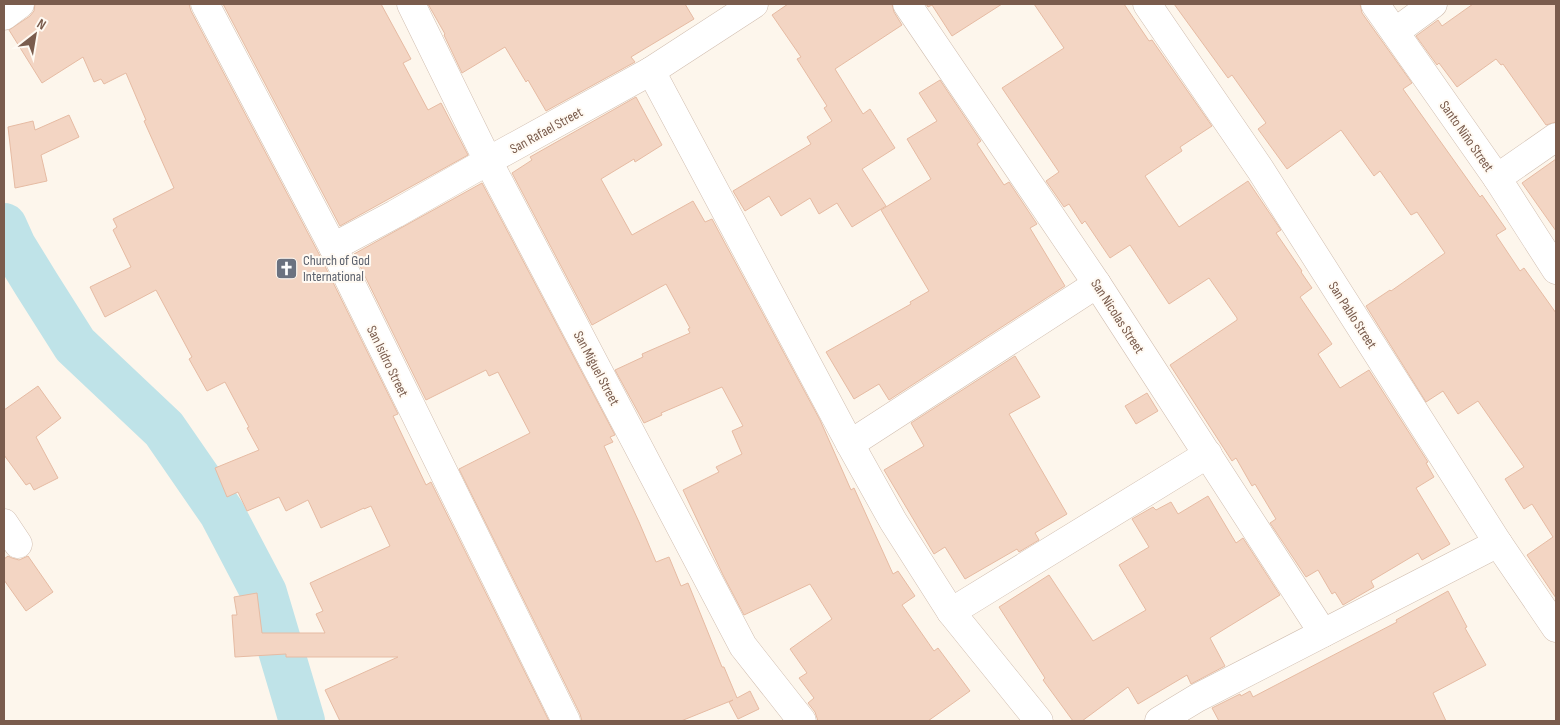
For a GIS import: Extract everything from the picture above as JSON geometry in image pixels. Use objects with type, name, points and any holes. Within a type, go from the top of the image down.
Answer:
[{"type":"street","points":[[4,16],[20,4]]},
{"type":"street","name":"San Isidro Street","points":[[204,4],[332,247],[566,721]]},
{"type":"street","name":"San Miguel Street","points":[[411,4],[488,161],[742,646],[802,721]]},
{"type":"street","name":"San Rafael Street","points":[[332,247],[651,72],[754,4]]},
{"type":"street","name":"San Nicolas Street","points":[[907,4],[1097,284],[1323,633]]},
{"type":"street","name":"San Pablo Street","points":[[1146,4],[1260,169],[1498,543],[1556,628]]},
{"type":"street","name":"Santo Niño Street","points":[[1375,4],[1497,178],[1556,270]]},
{"type":"street","points":[[1395,32],[1433,4]]},
{"type":"street","points":[[651,72],[892,521],[951,612],[1039,721]]},
{"type":"street","points":[[1497,178],[1556,138]]},
{"type":"street","points":[[850,444],[1097,284]]},
{"type":"street","points":[[951,612],[1208,454]]},
{"type":"street","points":[[1159,721],[1197,698],[1498,543]]},
{"type":"building","points":[[35,4],[189,4],[319,254],[398,414],[393,416],[426,485],[431,482],[549,721],[340,721],[325,690],[398,657],[286,657],[286,654],[235,657],[232,615],[237,615],[234,597],[257,593],[262,633],[325,633],[316,614],[323,611],[310,583],[390,546],[371,506],[321,528],[308,500],[286,511],[279,497],[247,511],[238,492],[227,497],[215,468],[259,450],[225,382],[207,391],[189,359],[192,357],[156,290],[105,317],[90,287],[131,267],[113,230],[117,227],[113,219],[174,188],[144,121],[146,120],[126,73],[104,84],[101,79],[94,82],[83,57],[42,83],[9,30],[30,16],[34,11]]},
{"type":"building","points":[[223,4],[381,4],[411,59],[403,63],[428,110],[441,103],[468,155],[340,226]]},
{"type":"building","points":[[428,4],[685,4],[694,19],[631,57],[635,62],[546,111],[528,80],[526,82],[505,47],[462,73],[445,34]]},
{"type":"building","points":[[788,4],[892,4],[894,12],[902,25],[835,69],[863,114],[870,109],[895,148],[862,169],[886,206],[852,227],[837,203],[819,214],[810,198],[781,216],[769,196],[745,211],[733,191],[811,144],[807,137],[832,121],[824,108],[827,106],[797,59],[801,57],[772,15]]},
{"type":"building","points":[[926,4],[1002,4],[952,36],[932,5],[928,7]]},
{"type":"building","points":[[1034,4],[1124,4],[1149,41],[1152,40],[1212,126],[1180,147],[1182,151],[1145,176],[1179,227],[1248,181],[1281,230],[1276,233],[1312,288],[1300,297],[1332,344],[1318,354],[1340,388],[1369,370],[1428,462],[1426,463],[1434,477],[1416,488],[1450,544],[1422,560],[1418,553],[1371,581],[1374,587],[1343,605],[1335,592],[1332,594],[1318,570],[1306,577],[1270,523],[1276,519],[1255,484],[1252,486],[1236,458],[1232,461],[1170,365],[1237,320],[1237,318],[1209,278],[1169,304],[1130,245],[1110,258],[1085,221],[1082,224],[1069,204],[1064,207],[1046,181],[1059,172],[1002,88],[1064,48]]},
{"type":"building","points":[[1174,4],[1360,4],[1362,13],[1412,83],[1403,89],[1480,197],[1482,195],[1506,229],[1496,235],[1520,271],[1524,268],[1556,313],[1556,598],[1527,555],[1553,537],[1532,504],[1524,509],[1505,479],[1524,467],[1478,401],[1458,414],[1443,391],[1426,402],[1366,306],[1445,253],[1417,212],[1411,215],[1380,171],[1374,176],[1341,130],[1287,169],[1258,129],[1266,123],[1232,75],[1228,78]]},
{"type":"building","points":[[1473,4],[1556,4],[1556,122],[1546,125],[1503,64],[1501,65],[1496,59],[1457,87],[1439,63],[1437,65],[1416,36],[1438,20],[1442,26]]},
{"type":"building","points":[[940,80],[981,141],[977,144],[1004,185],[1009,182],[1037,224],[1030,228],[1065,286],[889,400],[879,384],[854,399],[826,352],[911,304],[910,302],[929,291],[881,210],[931,179],[907,139],[937,121],[919,93]]},
{"type":"building","points":[[636,97],[662,145],[635,162],[634,159],[601,179],[632,235],[693,201],[705,222],[712,219],[820,420],[851,490],[854,488],[893,574],[898,571],[915,596],[902,605],[934,651],[938,648],[970,691],[928,721],[818,721],[815,712],[808,703],[814,698],[799,678],[807,673],[790,649],[832,619],[810,584],[744,615],[683,490],[719,472],[716,467],[742,454],[732,431],[743,426],[722,387],[661,413],[662,415],[644,423],[615,370],[643,357],[642,354],[690,333],[688,329],[690,328],[666,284],[592,325],[512,173],[532,160],[530,157]]},
{"type":"building","points":[[69,115],[79,137],[41,155],[47,181],[15,188],[8,127],[33,121],[35,130]]},
{"type":"building","points":[[1556,159],[1556,231],[1522,183]]},
{"type":"building","points":[[482,183],[615,435],[610,437],[613,442],[604,446],[656,562],[669,557],[681,586],[688,583],[722,667],[724,667],[737,698],[750,691],[759,709],[738,719],[729,702],[733,700],[681,721],[582,721],[459,469],[530,433],[498,372],[489,376],[486,370],[426,400],[354,254]]},
{"type":"building","points":[[1015,356],[1040,397],[1009,414],[1067,514],[1035,533],[1039,540],[1019,552],[1017,549],[965,579],[945,547],[934,554],[884,470],[924,446],[911,423]]},
{"type":"building","points":[[38,386],[61,418],[36,437],[58,478],[34,490],[30,483],[26,485],[4,455],[4,410]]},
{"type":"building","points":[[1147,393],[1158,411],[1136,424],[1125,406]]},
{"type":"building","points":[[1208,496],[1236,543],[1243,538],[1280,595],[1210,638],[1225,666],[1191,684],[1187,675],[1138,704],[1128,687],[1082,721],[1073,721],[1043,680],[1045,678],[999,607],[1049,575],[1093,641],[1146,610],[1119,565],[1149,547],[1132,519],[1153,507],[1156,510],[1171,502],[1178,514]]},
{"type":"building","points":[[8,556],[19,560],[28,556],[53,592],[26,611],[4,580],[4,559]]},
{"type":"building","points":[[1448,591],[1467,627],[1465,628],[1486,665],[1433,693],[1446,721],[1219,721],[1212,708],[1250,691],[1253,697],[1397,622],[1396,620]]},
{"type":"waterway","points":[[4,226],[13,246],[75,345],[164,429],[222,513],[264,593],[302,721]]},
{"type":"place","name":"Church of God International","points":[[287,268]]}]
